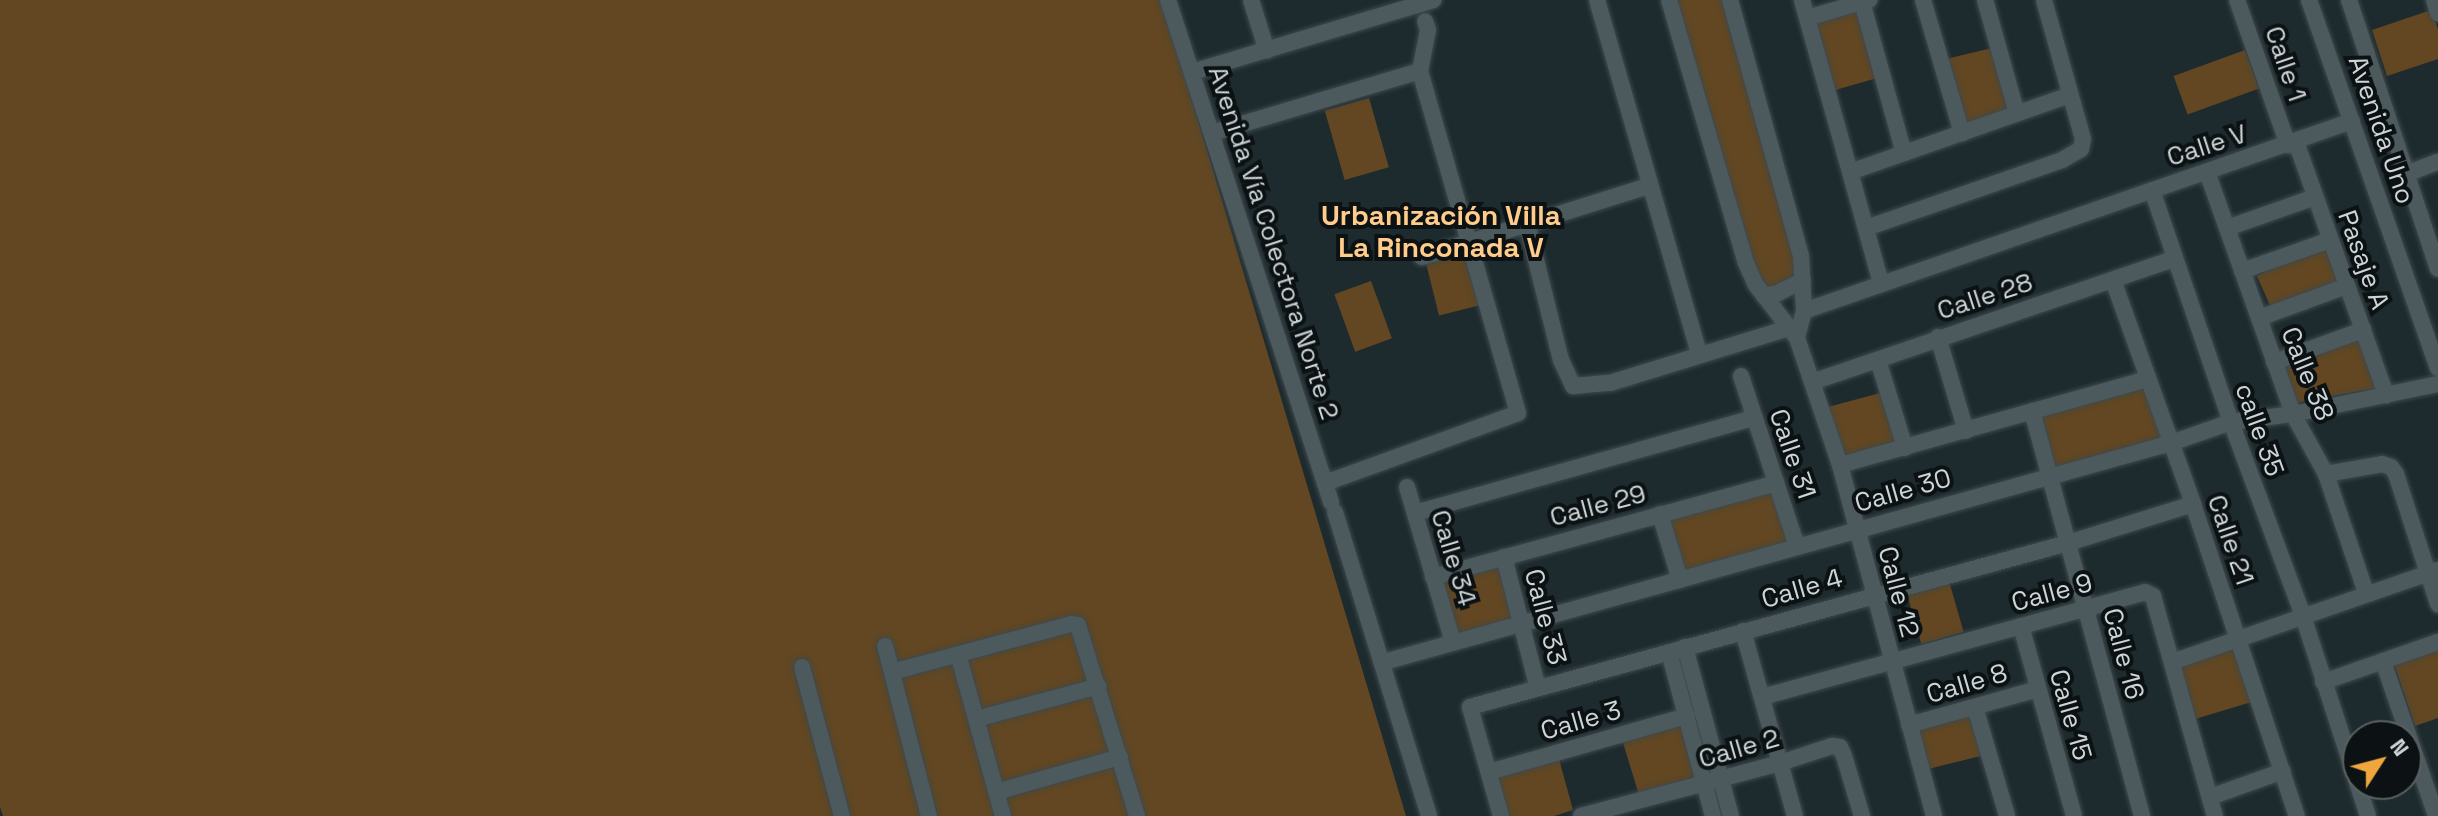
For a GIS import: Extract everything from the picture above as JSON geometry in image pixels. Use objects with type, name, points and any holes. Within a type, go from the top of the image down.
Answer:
[{"type":"street","name":"Avenida Vía Colectora Norte 2","points":[[1168,0],[1384,662],[1429,816]]},
{"type":"street","points":[[1251,0],[1267,51]]},
{"type":"street","points":[[1192,72],[1434,0]]},
{"type":"street","points":[[1597,0],[1699,354]]},
{"type":"street","points":[[1669,0],[1746,263],[1764,296],[1793,333]]},
{"type":"street","points":[[1730,0],[1801,256],[1804,311],[1793,333]]},
{"type":"street","points":[[1802,0],[1881,283]]},
{"type":"street","points":[[1923,0],[1962,133]]},
{"type":"street","points":[[1985,0],[2017,114]]},
{"type":"street","points":[[1866,228],[2078,153],[2083,139],[2044,0]]},
{"type":"street","name":"Calle 1","points":[[2237,0],[2292,143]]},
{"type":"street","name":"Avenida Uno","points":[[2309,0],[2438,368]]},
{"type":"street","name":"Avenida Uno","points":[[2349,0],[2406,174],[2432,236],[2438,269]]},
{"type":"street","points":[[2434,0],[2438,13]]},
{"type":"street","points":[[1807,18],[1866,1],[1904,153]]},
{"type":"street","points":[[1325,483],[1518,413],[1420,71],[1428,30],[1425,21]]},
{"type":"street","points":[[1212,133],[1420,71]]},
{"type":"street","points":[[1850,172],[2070,95]]},
{"type":"street","name":"Calle V","points":[[1804,311],[2352,121]]},
{"type":"street","name":"Pasaje A","points":[[2292,143],[2315,197],[2386,395]]},
{"type":"street","points":[[2406,174],[2438,162]]},
{"type":"street","name":"Calle 38","points":[[2207,172],[2293,414],[2326,474],[2366,593]]},
{"type":"street","points":[[1422,257],[1649,186]]},
{"type":"street","points":[[2152,190],[2174,259]]},
{"type":"street","points":[[2227,228],[2315,197]]},
{"type":"street","points":[[1527,224],[1561,360],[1573,386],[1610,383],[1699,354],[1793,333]]},
{"type":"street","points":[[2242,271],[2330,240]]},
{"type":"street","name":"Calle 28","points":[[1812,382],[2174,259]]},
{"type":"street","name":"calle 35","points":[[2174,259],[2303,616],[2368,816]]},
{"type":"street","points":[[1764,296],[1793,287],[1803,280]]},
{"type":"street","name":"Calle 21","points":[[2113,280],[2193,504],[2297,816]]},
{"type":"street","points":[[2259,318],[2347,286]]},
{"type":"street","points":[[2274,362],[2363,330]]},
{"type":"street","name":"Calle 12","points":[[1793,333],[1840,465],[1934,816]]},
{"type":"street","points":[[1938,337],[1966,431]]},
{"type":"street","points":[[1878,360],[1905,448]]},
{"type":"street","name":"Calle 31","points":[[1741,376],[1797,546]]},
{"type":"street","points":[[1840,465],[2148,379]]},
{"type":"street","name":"Calle 30","points":[[1384,662],[2171,443],[2231,422],[2293,414],[2438,384]]},
{"type":"street","name":"Calle 16","points":[[2032,411],[2142,816]]},
{"type":"street","points":[[1415,513],[1754,418]]},
{"type":"street","points":[[2326,474],[2382,464],[2391,467],[2434,571],[2438,604]]},
{"type":"street","name":"Calle 29","points":[[1433,577],[1776,483]]},
{"type":"street","name":"Calle 34","points":[[1407,487],[1453,642]]},
{"type":"street","name":"Calle 4","points":[[1489,772],[1470,707],[2068,543],[2193,504]]},
{"type":"street","points":[[1660,514],[1680,580]]},
{"type":"street","name":"Calle 33","points":[[1504,557],[1538,688]]},
{"type":"street","points":[[2172,662],[2434,571]]},
{"type":"street","name":"Calle 9","points":[[1762,697],[2145,592],[2153,596],[2215,816]]},
{"type":"street","points":[[892,672],[1074,623],[1083,633],[1137,816]]},
{"type":"street","name":"Calle 15","points":[[2021,626],[2074,816]]},
{"type":"street","points":[[1743,631],[1795,816]]},
{"type":"street","points":[[2323,682],[2438,642]]},
{"type":"street","points":[[885,646],[929,816]]},
{"type":"street","points":[[1677,650],[1687,716],[1713,816]]},
{"type":"street","points":[[1677,650],[1731,816]]},
{"type":"street","points":[[958,654],[1003,816]]},
{"type":"street","points":[[2383,661],[2436,816]]},
{"type":"street","points":[[802,667],[842,816]]},
{"type":"street","points":[[976,719],[1099,686]]},
{"type":"street","name":"Calle 8","points":[[1909,725],[2038,689]]},
{"type":"street","points":[[1975,707],[2007,816]]},
{"type":"street","name":"Calle 3","points":[[1489,772],[1687,716]]},
{"type":"street","name":"Calle 2","points":[[1581,816],[1780,763],[1832,746],[1840,747],[1862,816]]},
{"type":"street","points":[[996,792],[1120,757]]},
{"type":"street","points":[[2210,797],[2283,771]]},
{"type":"street","points":[[1489,772],[1501,816]]},
{"type":"shaded area","points":[[0,0],[1162,0],[1406,816],[3,816],[0,807]]},
{"type":"shaded area","points":[[1675,0],[1726,0],[1798,255],[1795,272],[1787,287],[1767,287],[1755,275]]},
{"type":"shaded area","points":[[1856,9],[1877,78],[1832,91],[1813,26],[1816,20]]},
{"type":"shaded area","points":[[2431,10],[2438,29],[2438,59],[2387,76],[2372,30]]},
{"type":"shaded area","points":[[1992,48],[2007,109],[1966,125],[1946,59]]},
{"type":"shaded area","points":[[2245,50],[2259,89],[2188,115],[2174,76]]},
{"type":"shaded area","points":[[1369,98],[1389,167],[1345,180],[1325,111]]},
{"type":"shaded area","points":[[2328,244],[2345,283],[2274,315],[2257,276]]},
{"type":"shaded area","points":[[1466,250],[1480,305],[1439,315],[1425,260]]},
{"type":"shaded area","points":[[1371,281],[1392,338],[1355,352],[1334,294]]},
{"type":"shaded area","points":[[2361,335],[2382,387],[2296,403],[2281,362]]},
{"type":"shaded area","points":[[2143,385],[2162,439],[2055,469],[2038,418],[2042,413]]},
{"type":"shaded area","points":[[1884,392],[1897,441],[1839,457],[1826,408]]},
{"type":"shaded area","points":[[1772,491],[1788,540],[1786,543],[1688,572],[1682,569],[1668,525],[1671,518]]},
{"type":"shaded area","points":[[1495,567],[1500,569],[1513,618],[1459,636],[1440,584],[1443,580]]},
{"type":"shaded area","points":[[1949,581],[1964,632],[1921,644],[1907,593]]},
{"type":"shaded area","points":[[2438,644],[2438,718],[2422,724],[2422,720],[2413,720],[2394,664]]},
{"type":"shaded area","points":[[2234,648],[2255,701],[2195,719],[2181,669],[2184,664]]},
{"type":"shaded area","points":[[1971,713],[1982,756],[1927,769],[1917,727]]},
{"type":"shaded area","points":[[1680,724],[1697,779],[1639,796],[1623,742]]},
{"type":"shaded area","points":[[1559,759],[1573,810],[1554,816],[1507,816],[1496,777]]},
{"type":"district","name":"Urbanización Villa La Rinconada V","points":[[1441,231]]}]
